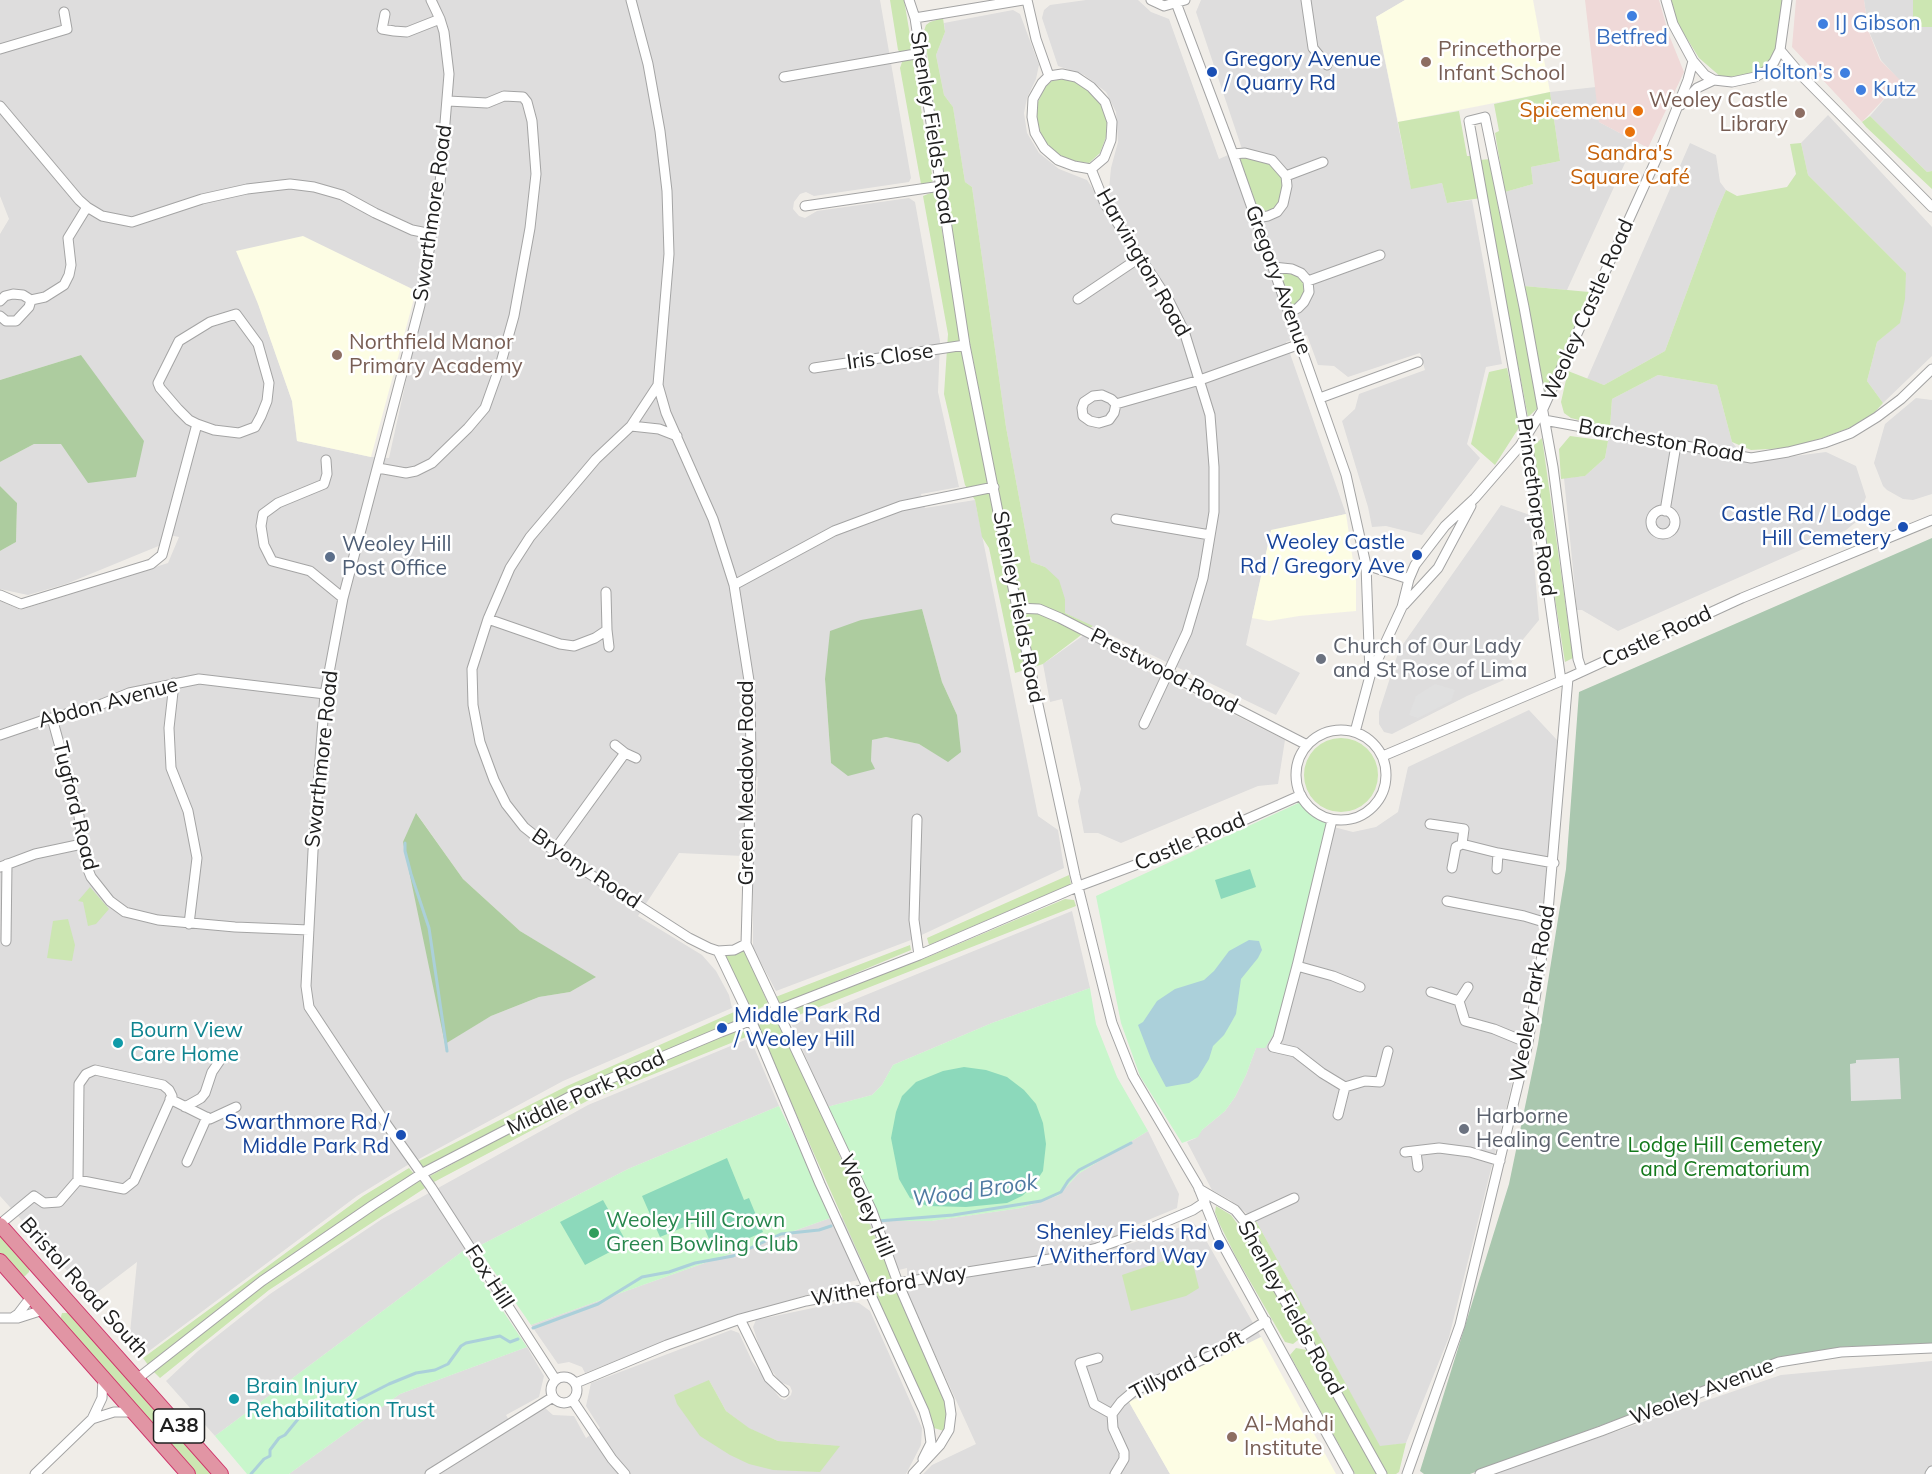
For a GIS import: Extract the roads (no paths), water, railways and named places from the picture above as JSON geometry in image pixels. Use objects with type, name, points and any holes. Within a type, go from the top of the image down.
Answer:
[{"type":"highway","name":"Bristol Road South","points":[[0,1225],[137,1379]]},
{"type":"highway","name":"A38","points":[[0,1261],[188,1474]]},
{"type":"highway","points":[[20,1284],[32,1279],[36,1267]]},
{"type":"highway","points":[[31,1297],[39,1287],[55,1288],[54,1304],[44,1311]]},
{"type":"highway","points":[[54,1322],[59,1310],[72,1306]]},
{"type":"highway","name":"A38","points":[[137,1379],[221,1474]]},
{"type":"street","name":"Swarthmore Road","points":[[421,1174],[309,1007],[306,976],[313,839],[325,694],[343,598],[420,305],[440,184],[450,74],[440,19],[431,0]]},
{"type":"street","name":"Green Meadow Road","points":[[630,0],[648,64],[660,131],[667,191],[669,254],[658,386],[666,413],[713,519],[734,585],[750,687],[751,788],[746,944]]},
{"type":"street","name":"Shenley Fields Road","points":[[909,0],[915,18],[921,53],[965,345],[1017,608],[1112,1023],[1133,1076],[1196,1186],[1235,1210],[1244,1221],[1275,1283],[1382,1474]]},
{"type":"street","name":"Shenley Fields Road","points":[[915,0],[915,18]]},
{"type":"street","points":[[915,18],[1025,0],[1049,76]]},
{"type":"street","points":[[1150,0],[1164,6],[1179,1]]},
{"type":"street","points":[[1306,0],[1313,48],[1327,65]]},
{"type":"street","points":[[1666,0],[1673,24],[1693,61],[1705,75],[1714,80],[1744,81],[1766,71],[1774,62],[1780,50],[1787,0]]},
{"type":"street","name":"Gregory Avenue","points":[[1179,1],[1346,475],[1366,565],[1370,676]]},
{"type":"street","points":[[64,12],[69,40]]},
{"type":"street","points":[[385,15],[382,29],[407,32],[440,19]]},
{"type":"street","points":[[0,49],[67,29]]},
{"type":"street","points":[[1780,50],[1802,76],[1932,207]]},
{"type":"street","points":[[784,77],[921,53]]},
{"type":"street","name":"Weoley Castle Road","points":[[1355,732],[1370,676],[1402,607],[1415,566],[1445,526],[1475,498],[1543,415],[1678,107],[1693,61]]},
{"type":"street","points":[[1766,71],[1802,76]]},
{"type":"street","name":"Harvington Road","points":[[1062,74],[1076,77],[1091,87],[1105,102],[1112,122],[1112,140],[1104,158],[1092,169],[1058,160],[1044,148],[1035,133],[1032,117],[1033,99],[1049,76],[1062,74]]},
{"type":"street","name":"Weoley Castle Road","points":[[1678,107],[1697,88],[1714,80]]},
{"type":"street","points":[[378,468],[406,473],[416,471],[432,462],[468,428],[485,408],[514,316],[530,228],[536,174],[532,121],[523,97],[504,96],[487,103],[448,101]]},
{"type":"street","points":[[0,105],[45,161],[87,207],[102,216],[132,222],[202,199],[247,189],[290,184],[314,187],[342,195],[412,230],[432,234]]},
{"type":"street","name":"Princethorpe Road","points":[[1565,680],[1526,437],[1469,121],[1485,117],[1524,307],[1553,467],[1578,659],[1582,671]]},
{"type":"street","points":[[1233,154],[1245,153],[1272,160],[1286,176],[1287,186],[1283,204],[1277,212],[1256,218]]},
{"type":"street","points":[[1475,155],[1492,153]]},
{"type":"street","points":[[1286,176],[1323,162]]},
{"type":"street","name":"Harvington Road","points":[[1092,169],[1105,204],[1169,301],[1184,331],[1210,415],[1214,467],[1214,512],[1203,578],[1191,621],[1144,723]]},
{"type":"street","points":[[805,207],[941,186]]},
{"type":"street","points":[[0,300],[13,294],[23,295],[31,300],[50,294],[64,285],[69,275],[70,265],[68,238],[87,207]]},
{"type":"street","points":[[1308,280],[1380,255]]},
{"type":"street","points":[[1078,299],[1139,258]]},
{"type":"street","points":[[1273,267],[1292,269],[1301,273],[1308,280],[1309,292],[1304,302],[1290,312]]},
{"type":"street","points":[[0,316],[6,321],[16,321],[29,307],[31,300]]},
{"type":"street","points":[[236,314],[258,344],[269,383],[267,401],[255,427],[238,433],[214,430],[197,424],[189,420],[178,409],[158,383],[179,341],[210,322],[236,314]]},
{"type":"street","points":[[1116,404],[1200,380],[1300,344]]},
{"type":"street","name":"Iris Close","points":[[813,368],[965,345]]},
{"type":"street","points":[[1320,398],[1418,362]]},
{"type":"street","name":"Barcheston Road","points":[[1543,415],[1676,445],[1751,458],[1788,452],[1851,433],[1901,399],[1932,369]]},
{"type":"street","points":[[658,386],[630,426],[659,429],[676,436]]},
{"type":"street","points":[[0,595],[21,604],[158,560],[162,555],[197,424]]},
{"type":"street","name":"Bryony Road","points":[[630,426],[596,459],[530,537],[510,568],[488,619],[472,669],[473,705],[480,742],[494,780],[506,804],[524,827],[554,851],[689,938],[718,951]]},
{"type":"street","points":[[1665,511],[1676,445]]},
{"type":"street","points":[[326,460],[327,474],[324,484],[278,503],[264,514],[261,526],[264,545],[272,561],[310,571],[343,598]]},
{"type":"street","points":[[734,585],[834,531],[901,506],[994,487]]},
{"type":"street","name":"Weoley Castle Road","points":[[1402,607],[1438,568],[1475,498]]},
{"type":"street","points":[[1116,519],[1210,536]]},
{"type":"street","name":"Castle Road","points":[[1383,756],[1565,680],[1742,598],[1932,520]]},
{"type":"street","points":[[1366,565],[1409,579]]},
{"type":"street","points":[[606,592],[609,647]]},
{"type":"street","name":"Prestwood Road","points":[[1017,608],[1039,609],[1060,618],[1307,746]]},
{"type":"street","points":[[488,619],[560,644],[574,646],[595,638],[607,630]]},
{"type":"street","name":"Abdon Avenue","points":[[0,735],[102,704],[129,693],[199,679],[325,694]]},
{"type":"street","name":"Weoley Park Road","points":[[1407,1474],[1460,1325],[1528,1043],[1554,863],[1565,680]]},
{"type":"street","points":[[174,683],[169,728],[171,768],[188,811],[197,858],[189,924]]},
{"type":"street","name":"Tugford Road","points":[[52,718],[79,816],[87,867],[110,901],[125,912],[158,920],[189,924],[309,930]]},
{"type":"street","points":[[1334,730],[1355,732],[1370,740],[1383,756],[1387,774],[1383,792],[1374,807],[1350,820],[1332,820],[1312,810],[1300,795],[1296,772],[1302,753],[1307,746],[1324,733],[1334,730]]},
{"type":"street","points":[[615,745],[636,758]]},
{"type":"street","points":[[554,851],[625,753]]},
{"type":"street","name":"Castle Road","points":[[1079,886],[1186,846],[1300,795]]},
{"type":"street","points":[[917,819],[914,920],[919,955]]},
{"type":"street","points":[[1332,820],[1297,966],[1278,1038],[1273,1047],[1295,1052],[1345,1087],[1365,1081],[1380,1082],[1388,1051]]},
{"type":"street","points":[[1430,824],[1464,829],[1462,844]]},
{"type":"street","points":[[6,941],[3,866],[35,854],[82,844]]},
{"type":"street","points":[[1452,868],[1456,847],[1462,844],[1554,863]]},
{"type":"street","points":[[1497,869],[1498,853]]},
{"type":"street","name":"Middle Park Road","points":[[137,1379],[262,1281],[421,1174],[581,1091],[751,1020],[919,955],[1079,886]]},
{"type":"street","points":[[1446,901],[1524,916],[1547,923]]},
{"type":"street","points":[[746,944],[734,950],[718,951],[751,1020]]},
{"type":"street","name":"Weoley Hill","points":[[746,944],[872,1211],[898,1283],[949,1400],[951,1414],[949,1430],[940,1445],[916,1470]]},
{"type":"street","points":[[1297,966],[1334,976],[1360,987]]},
{"type":"street","points":[[1468,987],[1459,1001],[1465,1021],[1494,1029],[1528,1043]]},
{"type":"street","points":[[1431,992],[1459,1001]]},
{"type":"street","name":"Weoley Hill","points":[[751,1020],[820,1184],[916,1394],[929,1428],[931,1443],[916,1470]]},
{"type":"street","points":[[185,1107],[201,1098],[205,1093],[212,1072],[222,1056]]},
{"type":"street","points":[[0,1225],[34,1196],[44,1203],[59,1202],[78,1180],[80,1084],[86,1074],[95,1070],[163,1084],[172,1096],[134,1181],[124,1189],[78,1180]]},
{"type":"street","points":[[1338,1115],[1345,1087]]},
{"type":"street","points":[[170,1099],[210,1119],[236,1107]]},
{"type":"street","points":[[187,1162],[207,1117]]},
{"type":"street","points":[[1405,1152],[1439,1148],[1470,1152],[1500,1161]]},
{"type":"street","points":[[1416,1152],[1419,1167]]},
{"type":"street","name":"Fox Hill","points":[[421,1174],[555,1380]]},
{"type":"street","name":"Shenley Fields Road","points":[[1200,1190],[1218,1236],[1349,1474]]},
{"type":"street","points":[[1244,1221],[1294,1198]]},
{"type":"street","name":"Witherford Way","points":[[576,1383],[667,1345],[740,1319],[806,1301],[898,1283],[1056,1258],[1097,1248],[1137,1234],[1205,1203]]},
{"type":"street","points":[[12,1318],[31,1297]]},
{"type":"street","points":[[0,1318],[12,1318],[44,1311]]},
{"type":"street","points":[[740,1319],[769,1377],[784,1392]]},
{"type":"street","name":"Tillyard Croft","points":[[1115,1474],[1124,1459],[1124,1452],[1113,1428],[1112,1414],[1121,1402],[1134,1391],[1212,1355],[1266,1321]]},
{"type":"street","name":"Weoley Avenue","points":[[1480,1474],[1601,1431],[1779,1362],[1841,1352],[1932,1348]]},
{"type":"street","name":"Tillyard Croft","points":[[1098,1358],[1080,1363],[1094,1404],[1112,1414]]},
{"type":"street","points":[[568,1377],[576,1383],[578,1390],[576,1398],[563,1404],[557,1402],[551,1389],[555,1380],[568,1377]]},
{"type":"street","points":[[35,1474],[92,1419],[102,1398],[103,1378]]},
{"type":"street","points":[[430,1474],[553,1397]]},
{"type":"street","points":[[573,1401],[612,1459],[625,1474]]},
{"type":"street","points":[[92,1419],[129,1407]]},
{"type":"water","points":[[1249,940],[1259,941],[1262,950],[1241,979],[1236,1014],[1231,1023],[1224,1035],[1213,1046],[1209,1059],[1198,1077],[1189,1083],[1166,1087],[1151,1059],[1138,1025],[1143,1022],[1157,1001],[1175,989],[1204,980],[1229,951]]},
{"type":"waterway","points":[[405,843],[411,874],[429,928],[447,1051]]},
{"type":"waterway","name":"Wood Brook","points":[[878,1221],[953,1215],[1041,1201],[1061,1192],[1079,1170],[1131,1143]]},
{"type":"waterway","name":"Wood Brook","points":[[533,1328],[598,1304],[642,1277],[733,1256],[781,1234],[819,1230],[831,1226]]},
{"type":"waterway","name":"Wood Brook","points":[[251,1474],[264,1459],[270,1456],[270,1450],[279,1438],[285,1435],[303,1413],[310,1409],[326,1412],[342,1408],[389,1384],[416,1373],[435,1370],[448,1364],[461,1346],[466,1343],[500,1336],[510,1342],[518,1339]]},
{"type":"place","name":"Betfred","points":[[1632,16]]},
{"type":"place","name":"IJ Gibson","points":[[1823,24]]},
{"type":"place","name":"Princethorpe Infant School","points":[[1426,62]]},
{"type":"place","name":"Gregory Avenue / Quarry Rd","points":[[1212,72]]},
{"type":"place","name":"Holton's","points":[[1845,73]]},
{"type":"place","name":"Kutz","points":[[1861,90]]},
{"type":"place","name":"Spicemenu","points":[[1638,111]]},
{"type":"place","name":"Weoley Castle Library","points":[[1800,113]]},
{"type":"place","name":"Sandra's Square Café","points":[[1630,132]]},
{"type":"place","name":"Northfield Manor Primary Academy","points":[[337,355]]},
{"type":"place","name":"Castle Rd / Lodge Hill Cemetery","points":[[1903,527]]},
{"type":"place","name":"Weoley Castle Rd / Gregory Ave","points":[[1417,555]]},
{"type":"place","name":"Weoley Hill Post Office","points":[[330,557]]},
{"type":"place","name":"Church of Our Lady and St Rose of Lima","points":[[1321,659]]},
{"type":"place","name":"Middle Park Rd / Weoley Hill","points":[[722,1028]]},
{"type":"place","name":"Bourn View Care Home","points":[[118,1043]]},
{"type":"place","name":"Harborne Healing Centre","points":[[1464,1129]]},
{"type":"place","name":"Swarthmore Rd / Middle Park Rd","points":[[401,1135]]},
{"type":"place","name":"Weoley Hill Crown Green Bowling Club","points":[[594,1233]]},
{"type":"place","name":"Shenley Fields Rd / Witherford Way","points":[[1219,1245]]},
{"type":"place","name":"Brain Injury Rehabilitation Trust","points":[[234,1399]]},
{"type":"place","name":"Al-Mahdi Institute","points":[[1232,1437]]},
{"type":"park label","name":"Lodge Hill Cemetery and Crematorium","points":[[1725,1158]]}]
